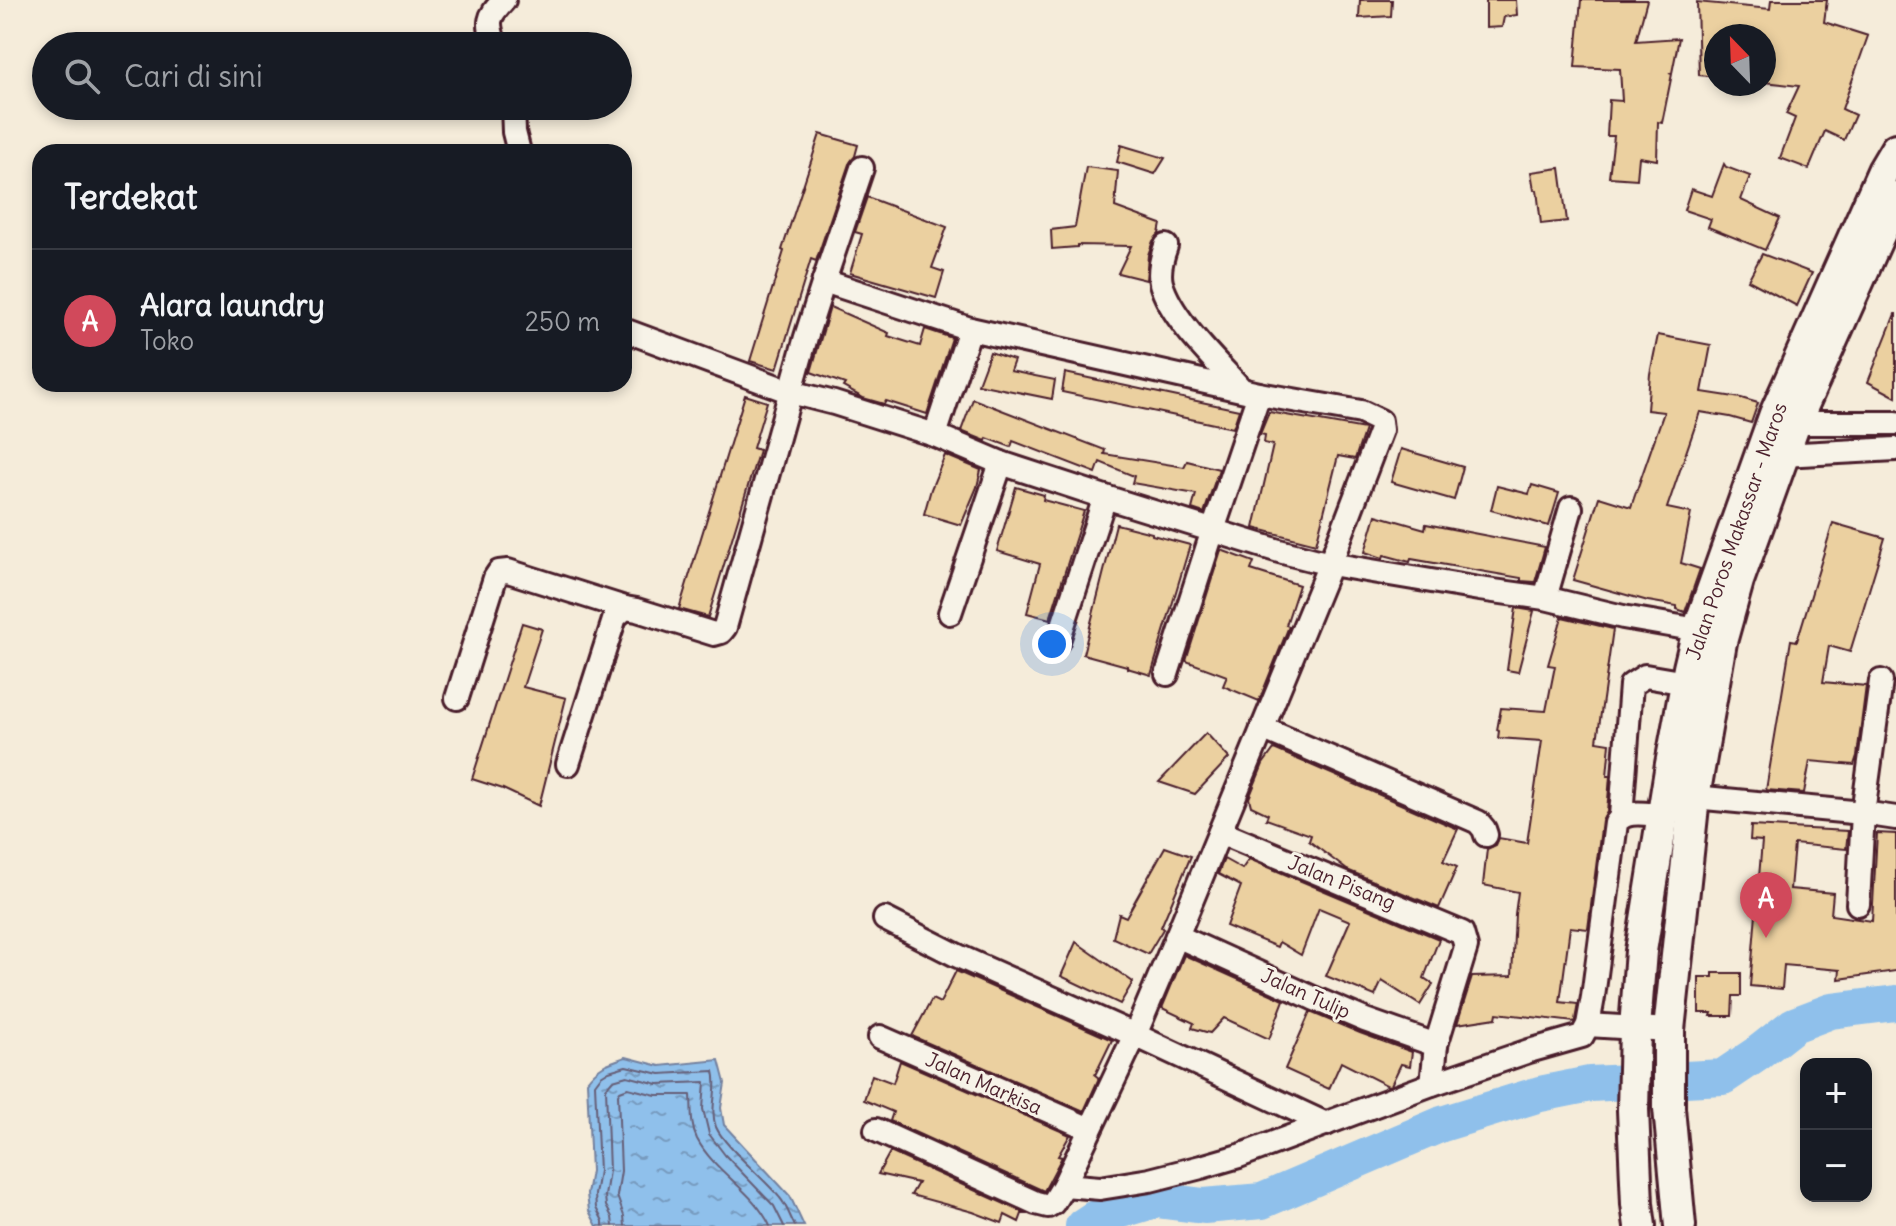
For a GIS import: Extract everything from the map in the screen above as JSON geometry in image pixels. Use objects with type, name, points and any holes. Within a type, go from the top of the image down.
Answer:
[{"type":"highway","name":"Jalan Poros Makassar - Maros","points":[[1637,1219],[1633,1110],[1641,951],[1671,764],[1698,630],[1775,414],[1883,171],[1896,149]]},
{"type":"highway","name":"Jalan Poros Makassar - Maros","points":[[1682,1219],[1669,1108],[1669,1030],[1694,797],[1721,642],[1738,581],[1782,455],[1896,197]]},
{"type":"street","points":[[491,32],[488,23],[492,13],[504,0]]},
{"type":"street","points":[[514,120],[517,144]]},
{"type":"street","points":[[457,698],[499,572],[508,571],[714,634],[725,627],[824,281],[862,168]]},
{"type":"street","points":[[1166,246],[1161,259],[1161,281],[1171,305],[1201,345],[1250,392]]},
{"type":"street","points":[[824,281],[970,329],[1250,392],[1361,412],[1380,421],[1381,430],[1330,564],[1135,1035],[1053,1203],[1043,1206],[876,1130]]},
{"type":"street","points":[[935,435],[970,329]]},
{"type":"street","points":[[632,333],[791,392],[935,435],[1001,463],[1279,551],[1330,564],[1545,598],[1623,617],[1698,630]]},
{"type":"street","points":[[1167,674],[1213,530],[1250,392]]},
{"type":"street","points":[[1795,423],[1896,423]]},
{"type":"street","points":[[1782,455],[1896,449]]},
{"type":"street","points":[[950,613],[1001,463]]},
{"type":"street","points":[[1058,641],[1105,497]]},
{"type":"street","points":[[1545,598],[1571,508]]},
{"type":"street","points":[[568,764],[615,617],[625,608]]},
{"type":"street","points":[[1064,1185],[1100,1188],[1150,1180],[1239,1156],[1432,1084],[1582,1036],[1588,1025],[1593,997],[1616,823],[1621,816],[1631,685],[1645,676],[1686,683]]},
{"type":"street","points":[[1858,904],[1863,813],[1881,681]]},
{"type":"street","points":[[1262,728],[1478,822],[1486,835]]},
{"type":"street","points":[[1694,797],[1896,818]]},
{"type":"street","points":[[1621,816],[1628,813],[1664,815]]},
{"type":"street","name":"Jalan Pisang","points":[[1220,832],[1462,933],[1466,947],[1436,1045]]},
{"type":"street","points":[[885,919],[958,956],[1326,1124]]},
{"type":"street","name":"Jalan Tulip","points":[[1177,936],[1326,1003],[1436,1045]]},
{"type":"street","points":[[1588,1025],[1669,1030]]},
{"type":"street","name":"Jalan Markisa","points":[[880,1037],[1090,1129]]},
{"type":"street","points":[[1432,1084],[1436,1045]]},
{"type":"water","points":[[626,1057],[660,1066],[719,1060],[725,1083],[721,1108],[724,1125],[790,1196],[804,1226],[597,1226],[589,1211],[587,1194],[591,1171],[587,1081],[604,1065]]},
{"type":"building","points":[[1360,0],[1392,0],[1391,16],[1359,18]]},
{"type":"building","points":[[1486,0],[1516,0],[1517,15],[1504,17],[1502,27],[1486,28]]},
{"type":"building","points":[[1581,0],[1647,0],[1636,41],[1679,38],[1672,73],[1669,73],[1672,74],[1662,123],[1658,122],[1657,160],[1639,157],[1637,179],[1609,177],[1614,136],[1607,136],[1609,100],[1622,101],[1620,69],[1575,67]]},
{"type":"building","points":[[1771,0],[1827,0],[1824,22],[1868,36],[1842,109],[1855,115],[1844,140],[1825,131],[1809,169],[1780,158],[1795,118],[1786,114],[1799,86],[1776,83],[1776,24],[1704,24],[1704,76],[1699,75],[1697,2],[1770,9]]},
{"type":"building","points":[[820,134],[858,145],[816,261],[811,259],[777,369],[750,361]]},
{"type":"building","points":[[1121,145],[1165,158],[1155,174],[1117,162]]},
{"type":"building","points":[[1724,164],[1750,176],[1741,200],[1780,218],[1765,250],[1708,227],[1711,219],[1684,210],[1691,189],[1712,196]]},
{"type":"building","points":[[1086,167],[1118,171],[1115,207],[1161,224],[1148,255],[1146,280],[1118,273],[1131,246],[1077,245],[1052,249],[1051,230],[1075,227]]},
{"type":"building","points":[[1560,168],[1567,221],[1541,224],[1537,190],[1534,190],[1531,172]]},
{"type":"building","points":[[867,197],[947,227],[932,268],[944,272],[936,298],[850,273],[862,234],[855,232]]},
{"type":"building","points":[[1762,254],[1812,273],[1797,306],[1748,280]]},
{"type":"building","points":[[830,307],[889,333],[888,336],[920,346],[925,329],[952,338],[927,414],[886,401],[884,404],[863,398],[843,387],[845,384],[811,372]]},
{"type":"building","points":[[1896,314],[1896,397],[1868,382]]},
{"type":"building","points":[[1658,335],[1711,345],[1702,392],[1758,403],[1751,423],[1700,412],[1667,508],[1691,513],[1681,563],[1700,569],[1685,612],[1677,606],[1573,580],[1599,497],[1631,507],[1664,412],[1647,410]]},
{"type":"building","points":[[990,352],[1014,360],[1010,371],[1055,380],[1052,399],[978,384]]},
{"type":"building","points":[[1065,373],[1239,410],[1233,428],[1062,392]]},
{"type":"building","points":[[745,395],[767,402],[753,448],[759,450],[708,617],[679,609]]},
{"type":"building","points":[[973,399],[1105,450],[1104,454],[1184,467],[1187,461],[1219,469],[1204,513],[1192,509],[1196,494],[1132,483],[1134,476],[1100,462],[1096,473],[1013,441],[1011,447],[961,431]]},
{"type":"building","points":[[1269,412],[1365,429],[1355,459],[1338,456],[1316,544],[1254,528],[1273,445],[1264,443],[1265,435],[1260,434]]},
{"type":"building","points":[[1401,449],[1463,467],[1454,500],[1391,482]]},
{"type":"building","points":[[945,455],[981,470],[961,525],[924,514]]},
{"type":"building","points":[[1532,485],[1559,493],[1549,526],[1491,510],[1497,486],[1529,494]]},
{"type":"building","points":[[1016,487],[1044,495],[1043,500],[1084,511],[1050,619],[1027,613],[1040,564],[997,551]]},
{"type":"building","points":[[1376,515],[1425,529],[1426,524],[1545,547],[1535,582],[1411,559],[1410,562],[1384,555],[1383,558],[1365,552]]},
{"type":"building","points":[[1833,523],[1885,538],[1850,652],[1829,646],[1823,682],[1866,686],[1857,756],[1854,765],[1810,761],[1804,793],[1766,790],[1791,640],[1797,641]]},
{"type":"building","points":[[1116,524],[1190,545],[1151,675],[1083,654]]},
{"type":"building","points":[[1221,550],[1254,562],[1251,570],[1299,585],[1286,625],[1289,626],[1259,701],[1223,686],[1227,676],[1186,661]]},
{"type":"building","points":[[1516,608],[1534,611],[1518,672],[1507,670]]},
{"type":"building","points":[[1562,617],[1613,629],[1597,741],[1610,743],[1607,812],[1602,821],[1588,929],[1570,927],[1560,1002],[1578,1004],[1575,1020],[1497,1013],[1496,1018],[1457,1024],[1472,977],[1512,976],[1518,892],[1483,885],[1487,849],[1496,845],[1499,838],[1527,843],[1542,741],[1498,738],[1497,730],[1501,708],[1546,711],[1555,666],[1548,665]]},
{"type":"building","points":[[522,623],[542,629],[523,687],[566,698],[539,806],[472,779]]},
{"type":"building","points":[[1206,733],[1229,758],[1195,794],[1159,782]]},
{"type":"building","points":[[1274,749],[1458,829],[1443,861],[1457,867],[1439,908],[1347,870],[1309,841],[1311,835],[1266,819],[1268,814],[1251,806],[1249,798],[1263,764]]},
{"type":"building","points":[[1751,826],[1848,831],[1846,849],[1794,844],[1790,889],[1833,893],[1831,915],[1872,921],[1877,833],[1896,834],[1896,971],[1839,979],[1840,970],[1784,965],[1782,989],[1750,986],[1762,841],[1750,840]]},
{"type":"building","points":[[1165,847],[1191,856],[1161,927],[1163,929],[1148,954],[1113,938],[1119,914],[1126,917]]},
{"type":"building","points":[[1224,859],[1242,869],[1249,859],[1439,939],[1424,978],[1433,984],[1420,1005],[1382,981],[1375,996],[1326,976],[1350,921],[1319,908],[1301,955],[1279,942],[1277,947],[1226,926],[1241,886],[1218,874]]},
{"type":"building","points":[[1076,942],[1133,982],[1120,1004],[1061,976]]},
{"type":"building","points":[[1184,955],[1284,1000],[1269,1039],[1224,1018],[1210,1033],[1192,1028],[1194,1023],[1162,1008]]},
{"type":"building","points":[[956,971],[1112,1040],[1095,1075],[1099,1078],[1084,1111],[912,1036],[932,999],[940,1003]]},
{"type":"building","points":[[1713,973],[1741,973],[1741,996],[1733,996],[1732,1016],[1699,1013],[1699,977],[1713,977]]},
{"type":"building","points":[[1310,1012],[1412,1052],[1410,1066],[1401,1064],[1388,1086],[1341,1062],[1329,1089],[1285,1069]]},
{"type":"building","points":[[900,1061],[1070,1135],[1044,1191],[890,1121],[893,1112],[864,1100],[872,1075],[893,1083]]},
{"type":"building","points":[[890,1152],[1027,1214],[1022,1214],[1019,1222],[1005,1215],[1002,1223],[911,1195],[918,1183],[878,1174]]},
{"type":"waterway","points":[[1083,1226],[1095,1218],[1156,1200],[1204,1206],[1262,1201],[1442,1124],[1540,1094],[1590,1084],[1723,1077],[1794,1025],[1831,1011],[1896,1003]]},
{"type":"place","name":"Alara laundry","points":[[1766,938]]}]
